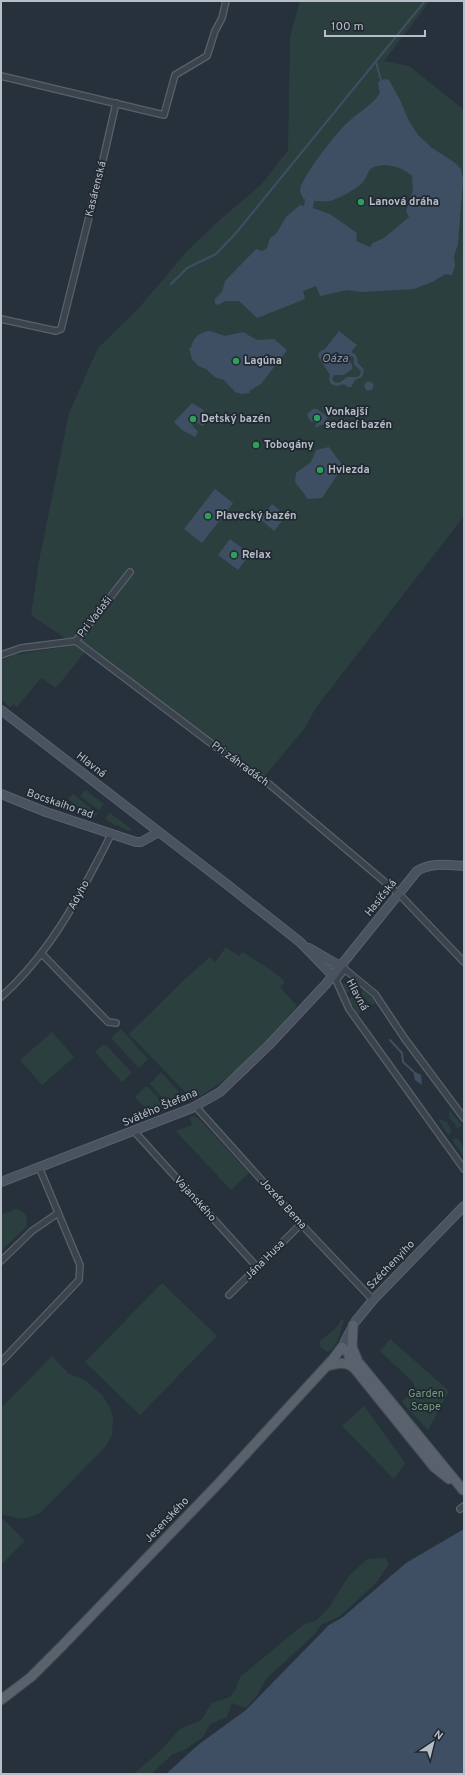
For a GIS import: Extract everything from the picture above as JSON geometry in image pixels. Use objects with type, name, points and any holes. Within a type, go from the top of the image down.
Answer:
[{"type":"main road","points":[[353,1326],[352,1347],[357,1366]]},
{"type":"main road","points":[[345,1350],[464,1491]]},
{"type":"main road","name":"Jesenského","points":[[1,1700],[31,1677],[62,1646],[219,1483],[327,1366],[345,1350]]},
{"type":"main road","points":[[327,1366],[342,1363],[357,1366]]},
{"type":"street","points":[[1,76],[164,115],[175,75],[204,59],[209,53],[215,31],[222,18],[226,1]]},
{"type":"street","name":"Kasárenská","points":[[1,318],[56,332],[61,329],[116,103]]},
{"type":"street","name":"Pri Vadaši","points":[[2,655],[21,648],[76,641],[130,572]]},
{"type":"street","name":"Pri záhradách","points":[[76,641],[237,763],[269,784],[399,894],[464,962]]},
{"type":"street","name":"Hlavná","points":[[1,706],[10,716]]},
{"type":"street","name":"Hlavná","points":[[1,710],[300,942],[343,967],[375,994],[464,1118]]},
{"type":"street","name":"Bocskaiho rad","points":[[1,794],[46,812],[111,834]]},
{"type":"street","points":[[111,834],[142,842],[159,832]]},
{"type":"street","name":"Adyho","points":[[1,997],[22,977],[42,954],[63,924],[111,834]]},
{"type":"street","name":"Hasičská","points":[[335,978],[417,872],[425,867],[440,865],[464,866]]},
{"type":"street","name":"Hlavná","points":[[300,942],[335,978],[349,1009],[424,1111],[464,1169]]},
{"type":"street","points":[[42,954],[108,1022],[116,1023]]},
{"type":"street","name":"Svätého Štefana","points":[[1,1182],[196,1107],[220,1092],[233,1080],[335,978]]},
{"type":"street","name":"Jozefa Bema","points":[[196,1107],[301,1224],[372,1300]]},
{"type":"street","name":"Vajanského","points":[[134,1131],[257,1267]]},
{"type":"street","points":[[1,1362],[80,1280],[80,1265],[39,1167]]},
{"type":"street","name":"Széchenyiho","points":[[345,1350],[353,1326],[372,1300],[464,1206]]},
{"type":"street","points":[[1,1261],[32,1231],[58,1213]]},
{"type":"street","name":"Jána Husa","points":[[229,1296],[301,1224]]},
{"type":"green space","points":[[300,1],[430,1],[384,61],[409,66],[464,110],[464,516],[315,709],[305,728],[264,777],[256,780],[85,652],[56,688],[41,678],[17,707],[14,704],[10,708],[1,698],[1,661],[14,655],[75,645],[31,615],[39,561],[69,413],[98,348],[138,309],[187,251],[223,217],[261,185],[288,150],[290,37]]},
{"type":"green space","points":[[85,790],[104,804],[99,810],[80,796]]},
{"type":"green space","points":[[73,794],[97,813],[95,816],[88,811],[86,813],[68,799]]},
{"type":"green space","points":[[110,813],[131,829],[129,831],[117,825],[116,826],[105,819]]},
{"type":"green space","points":[[226,947],[239,956],[242,952],[274,972],[285,982],[280,987],[297,1006],[262,1045],[236,1070],[208,1091],[193,1100],[129,1034],[183,981],[210,957],[215,962]]},
{"type":"green space","points":[[350,978],[359,985],[346,993],[343,984]]},
{"type":"green space","points":[[363,988],[376,1002],[373,1005],[370,1004],[361,994]]},
{"type":"green space","points":[[352,997],[356,999],[362,1011],[358,1015],[348,998]]},
{"type":"green space","points":[[121,1029],[148,1059],[139,1068],[111,1038]]},
{"type":"green space","points":[[52,1032],[74,1057],[42,1085],[20,1060]]},
{"type":"green space","points":[[103,1045],[107,1046],[132,1073],[122,1082],[95,1052]]},
{"type":"green space","points":[[161,1072],[179,1092],[167,1103],[150,1084]]},
{"type":"green space","points":[[145,1087],[148,1087],[165,1105],[153,1116],[135,1097]]},
{"type":"green space","points":[[449,1110],[462,1125],[457,1129],[455,1124],[449,1118]]},
{"type":"green space","points":[[194,1116],[200,1120],[249,1173],[231,1190],[176,1131],[192,1125],[190,1117]]},
{"type":"green space","points":[[438,1119],[447,1122],[452,1132],[448,1135]]},
{"type":"green space","points":[[456,1138],[462,1144],[464,1157],[452,1140]]},
{"type":"green space","points":[[16,1209],[22,1211],[26,1215],[26,1227],[1,1251],[1,1215]]},
{"type":"green space","points":[[162,1283],[217,1336],[140,1415],[85,1362]]},
{"type":"green space","points":[[342,1319],[344,1321],[337,1342],[328,1352],[321,1348],[319,1342],[336,1328]]},
{"type":"green space","name":"Garden Scape","points":[[390,1339],[449,1391],[428,1430],[402,1402],[415,1388],[413,1382],[380,1351]]},
{"type":"green space","points":[[52,1356],[69,1374],[85,1380],[103,1396],[111,1410],[113,1418],[112,1435],[106,1446],[40,1513],[20,1519],[1,1514],[1,1408]]},
{"type":"green space","points":[[364,1406],[405,1463],[394,1479],[342,1426]]},
{"type":"green space","points":[[1,1517],[25,1541],[1,1565]]},
{"type":"green space","points":[[386,1558],[389,1564],[376,1583],[340,1616],[321,1625],[315,1634],[266,1679],[257,1696],[246,1708],[232,1703],[227,1717],[210,1724],[203,1737],[183,1751],[173,1754],[151,1774],[134,1774],[160,1751],[180,1729],[201,1720],[212,1703],[230,1697],[236,1688],[240,1677],[303,1625],[317,1620],[330,1606],[348,1577],[367,1559]]},
{"type":"water","points":[[384,79],[389,80],[409,121],[418,135],[432,148],[454,162],[461,169],[463,180],[458,244],[454,256],[455,266],[452,275],[446,274],[432,282],[414,289],[362,292],[347,290],[320,296],[316,286],[303,291],[305,299],[257,318],[239,301],[226,301],[217,305],[215,303],[215,299],[222,292],[225,281],[256,249],[262,251],[266,249],[270,238],[276,234],[286,217],[300,205],[304,206],[305,199],[303,199],[300,190],[306,176],[341,129],[377,98],[380,93],[378,82]],"holes":[[[384,165],[402,169],[412,176],[413,191],[406,211],[409,217],[384,238],[373,243],[370,247],[356,241],[357,233],[330,214],[313,208],[314,201],[332,200],[341,196],[362,183],[370,169]]]},
{"type":"water","name":"Lagúna","points":[[210,331],[225,336],[243,332],[257,340],[274,339],[287,350],[261,384],[249,391],[250,393],[242,394],[235,392],[224,380],[215,377],[206,369],[198,366],[192,359],[189,348],[191,348],[193,341],[200,334]]},
{"type":"water","name":"Oáza","points":[[339,331],[357,345],[351,352],[356,355],[358,363],[364,370],[362,377],[355,380],[351,387],[344,384],[337,386],[331,384],[329,379],[330,375],[318,356],[319,352],[325,349]],"holes":[[[350,356],[354,357],[354,364],[361,371],[360,375],[357,377],[347,377],[339,383],[334,382],[332,379],[334,375],[344,375],[352,369],[352,365],[348,358]]]},
{"type":"water","points":[[369,381],[374,386],[369,391],[364,386]]},
{"type":"water","name":"Detský bazén","points":[[192,403],[202,409],[209,417],[203,426],[195,422],[192,425],[198,432],[195,437],[182,430],[174,422]]},
{"type":"water","name":"Vonkajší sedací bazén","points":[[313,409],[317,409],[328,417],[326,420],[327,424],[320,425],[317,428],[315,426],[317,423],[310,421],[307,414]]},
{"type":"water","name":"Hviezda","points":[[329,447],[343,466],[322,498],[308,499],[295,482],[296,473],[311,462],[316,450]]},
{"type":"water","name":"Plavecký bazén","points":[[215,489],[233,503],[202,543],[184,529]]},
{"type":"water","points":[[272,504],[286,516],[274,531],[260,519]]},
{"type":"water","name":"Relax","points":[[230,539],[250,554],[238,570],[218,555]]},
{"type":"water","points":[[413,1071],[421,1075],[422,1085],[415,1080]]},
{"type":"water","points":[[464,1529],[464,1774],[166,1774],[198,1745],[246,1710],[329,1625],[343,1617],[406,1563]]},
{"type":"waterway","points":[[171,284],[187,268],[216,254],[236,233],[425,1]]},
{"type":"waterway","points":[[376,62],[381,80]]},
{"type":"waterway","points":[[390,1040],[402,1053],[403,1062],[413,1071]]},
{"type":"place","name":"Lanová dráha","points":[[361,202]]},
{"type":"place","name":"Lagúna","points":[[236,361]]},
{"type":"place","name":"Vonkajší sedací bazén","points":[[317,418]]},
{"type":"place","name":"Detský bazén","points":[[193,419]]},
{"type":"place","name":"Tobogány","points":[[256,445]]},
{"type":"place","name":"Hviezda","points":[[320,470]]},
{"type":"place","name":"Plavecký bazén","points":[[208,516]]},
{"type":"place","name":"Relax","points":[[234,555]]}]
